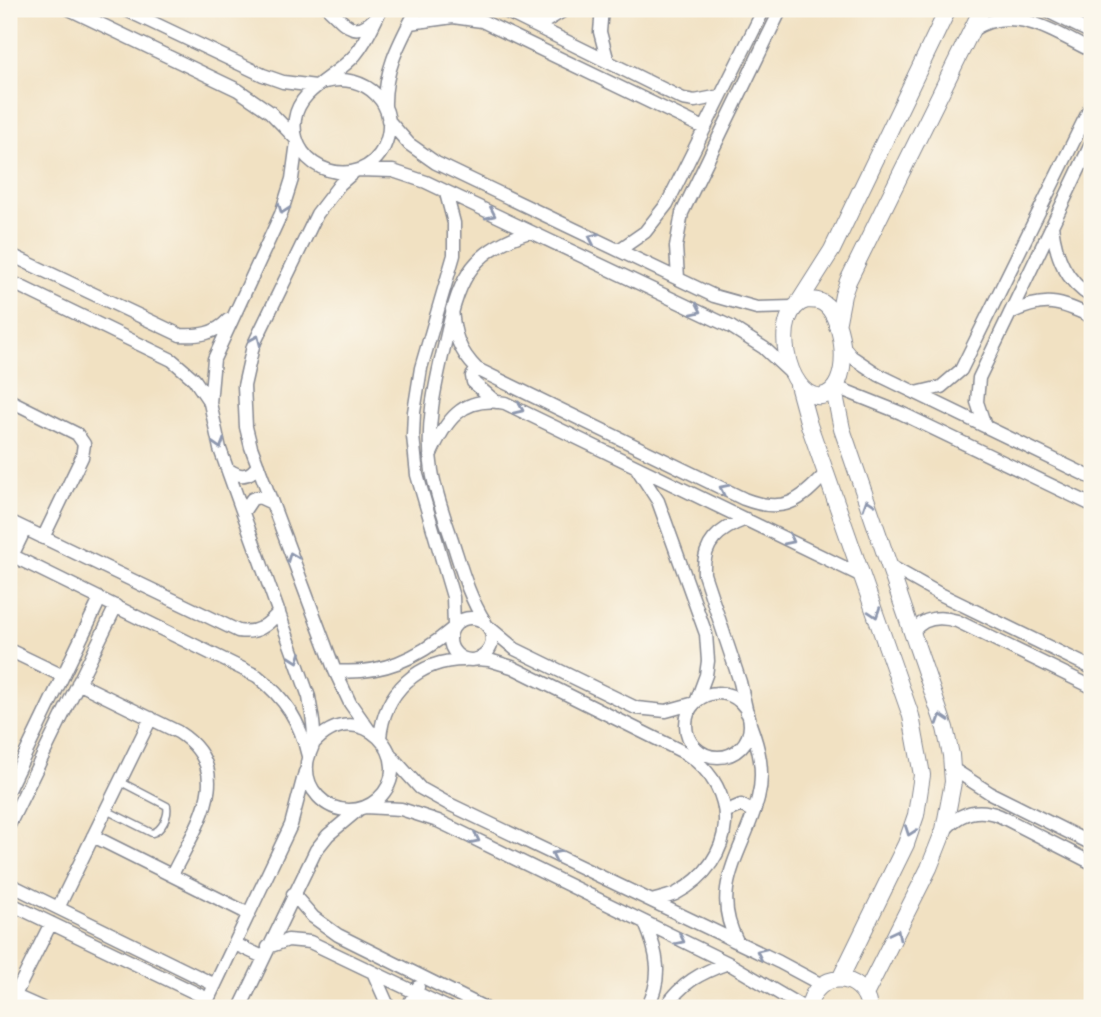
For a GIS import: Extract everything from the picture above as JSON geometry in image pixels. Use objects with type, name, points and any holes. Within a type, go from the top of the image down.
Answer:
[{"type":"street","points":[[69,9],[238,90],[270,112],[297,141],[308,159],[325,170],[335,173],[393,171],[410,175],[731,327],[764,348],[812,395],[824,395],[835,389],[901,413],[1092,505]]},
{"type":"street","points":[[124,9],[283,82],[320,84],[335,79],[356,81],[374,92],[410,144],[422,154],[450,170],[715,296],[757,308],[796,305],[815,300],[829,308],[842,345],[841,373],[835,389],[847,444],[945,728],[953,769],[951,799],[944,830],[869,1004]]},
{"type":"street","points":[[329,9],[350,28],[363,27],[379,12]]},
{"type":"street","points":[[417,9],[391,62],[387,77],[389,130],[382,150],[368,165],[340,184],[317,214],[253,346],[246,376],[246,427],[335,671],[350,703],[398,766],[420,788],[822,985]]},
{"type":"street","points":[[501,9],[683,99],[695,101],[720,96]]},
{"type":"street","points":[[531,24],[546,21],[566,9]]},
{"type":"street","points":[[602,9],[600,32],[608,62]]},
{"type":"street","points":[[619,250],[645,232],[667,204],[764,9]]},
{"type":"street","points":[[678,278],[676,247],[682,212],[781,9]]},
{"type":"street","points":[[837,326],[843,295],[857,263],[982,9]]},
{"type":"street","points":[[1040,26],[1038,16],[1046,10],[1092,33]]},
{"type":"street","points":[[379,12],[365,43],[356,54],[308,93],[297,110],[297,141],[292,179],[281,214],[214,359],[211,403],[220,449],[309,697],[308,781],[314,793],[334,808],[401,809],[438,821],[728,963],[804,1008]]},
{"type":"street","points":[[840,979],[909,837],[916,815],[922,775],[911,716],[817,448],[787,354],[786,331],[788,314],[832,250],[944,12]]},
{"type":"street","points":[[410,23],[438,17],[481,21],[704,128]]},
{"type":"street","points":[[511,34],[512,22],[519,18]]},
{"type":"street","points":[[970,32],[982,23],[996,18],[1012,18],[1040,26],[1092,51]]},
{"type":"street","points":[[901,413],[901,402],[914,392],[929,391],[952,379],[968,356],[1091,108]]},
{"type":"street","points":[[985,426],[977,402],[977,390],[986,364],[1092,142]]},
{"type":"street","points":[[450,170],[442,179],[443,191],[451,208],[455,239],[450,270],[421,368],[415,401],[413,436],[421,492],[453,597],[450,642],[452,649],[462,658],[512,667],[685,753],[706,770],[715,782],[727,811],[722,841],[704,872],[675,894],[652,901]]},
{"type":"street","points":[[667,204],[673,211],[682,212]]},
{"type":"street","points":[[1052,226],[1058,257],[1064,271],[1088,295]]},
{"type":"street","points":[[374,734],[386,707],[406,682],[431,666],[472,659],[489,650],[492,643],[487,625],[473,603],[465,581],[436,489],[430,456],[431,411],[452,309],[464,277],[492,248],[529,232]]},
{"type":"street","points":[[832,250],[838,260],[857,263]]},
{"type":"street","points":[[9,254],[180,335],[210,333],[223,325],[233,314]]},
{"type":"street","points":[[450,270],[460,269],[464,277]]},
{"type":"street","points":[[9,281],[172,360],[194,379],[211,403]]},
{"type":"street","points":[[1075,309],[1076,298],[1088,295]]},
{"type":"street","points":[[1010,313],[1036,303],[1050,302],[1063,303],[1092,317]]},
{"type":"street","points":[[731,327],[739,317],[740,305]]},
{"type":"street","points":[[452,309],[457,343],[477,369],[744,499],[765,506],[793,502],[806,495],[826,473]]},
{"type":"street","points":[[842,345],[852,357],[865,366],[1092,478]]},
{"type":"street","points":[[968,356],[976,366],[986,364]]},
{"type":"street","points":[[477,369],[472,376],[473,382],[496,402]]},
{"type":"street","points":[[9,400],[77,434],[84,444],[82,457],[43,538]]},
{"type":"street","points":[[430,456],[446,424],[457,412],[482,402],[496,402],[514,407],[862,576]]},
{"type":"street","points":[[817,448],[827,438],[841,439],[847,444]]},
{"type":"street","points":[[633,464],[658,501],[706,634],[706,676],[696,702],[688,713],[686,724],[688,735],[702,752],[706,770]]},
{"type":"street","points":[[229,470],[236,475],[245,476],[253,472],[258,465]]},
{"type":"street","points":[[244,511],[252,499],[259,497],[272,503]]},
{"type":"street","points":[[737,942],[726,916],[726,888],[753,814],[761,778],[761,760],[740,682],[704,574],[704,564],[705,553],[715,536],[724,529],[766,517],[765,506]]},
{"type":"street","points":[[9,521],[238,631],[256,631],[279,612]]},
{"type":"street","points":[[25,529],[10,555],[257,676],[272,688],[291,710],[309,756]]},
{"type":"street","points":[[890,566],[1092,668]]},
{"type":"street","points":[[9,788],[100,599]]},
{"type":"street","points":[[956,601],[945,608],[949,619],[1092,687]]},
{"type":"street","points":[[9,825],[116,606]]},
{"type":"street","points":[[335,671],[353,673],[388,668],[423,651],[465,618],[472,617],[487,625],[515,649],[636,708],[666,711],[718,693],[730,696],[740,703],[749,718],[748,735],[743,745],[724,757],[702,752],[685,753]]},
{"type":"street","points":[[913,632],[918,624],[928,620],[949,619]]},
{"type":"street","points":[[9,650],[63,676]]},
{"type":"street","points":[[78,683],[190,740],[204,757],[210,777],[210,791],[206,805],[172,875]]},
{"type":"street","points":[[58,908],[150,718]]},
{"type":"street","points":[[9,903],[206,1004],[291,825],[298,807],[309,756],[321,735],[332,728],[345,725],[357,726],[374,734]]},
{"type":"street","points":[[240,1008],[305,868],[322,842],[343,821],[382,795],[388,786],[391,776],[389,754]]},
{"type":"street","points":[[953,769],[1004,800],[1092,844]]},
{"type":"street","points":[[995,814],[992,806],[994,802],[1004,800]]},
{"type":"street","points":[[438,821],[440,808],[447,803]]},
{"type":"street","points":[[727,811],[741,805],[753,814]]},
{"type":"street","points":[[944,830],[956,818],[965,814],[995,814],[1092,863]]},
{"type":"street","points":[[93,836],[249,914]]},
{"type":"street","points":[[9,884],[215,985]]},
{"type":"street","points":[[293,894],[324,926],[485,1008]]},
{"type":"street","points":[[42,1008],[12,1001],[51,923]]},
{"type":"street","points":[[645,923],[657,955],[658,978],[647,1008]]},
{"type":"street","points":[[235,944],[266,952],[288,940],[310,942],[415,992],[429,1004],[448,1008]]},
{"type":"street","points":[[655,990],[663,991],[668,1003],[679,989],[698,975],[728,963]]},
{"type":"street","points":[[373,972],[389,1008]]},
{"type":"street","points":[[407,1008],[422,977]]},
{"type":"street","points":[[809,1008],[814,994],[822,985],[840,979],[857,985],[869,1004]]},
{"type":"street","points":[[429,1004],[438,984]]},
{"type":"lane","points":[[106,810],[152,833],[158,831],[167,813],[165,804],[120,782]]}]
